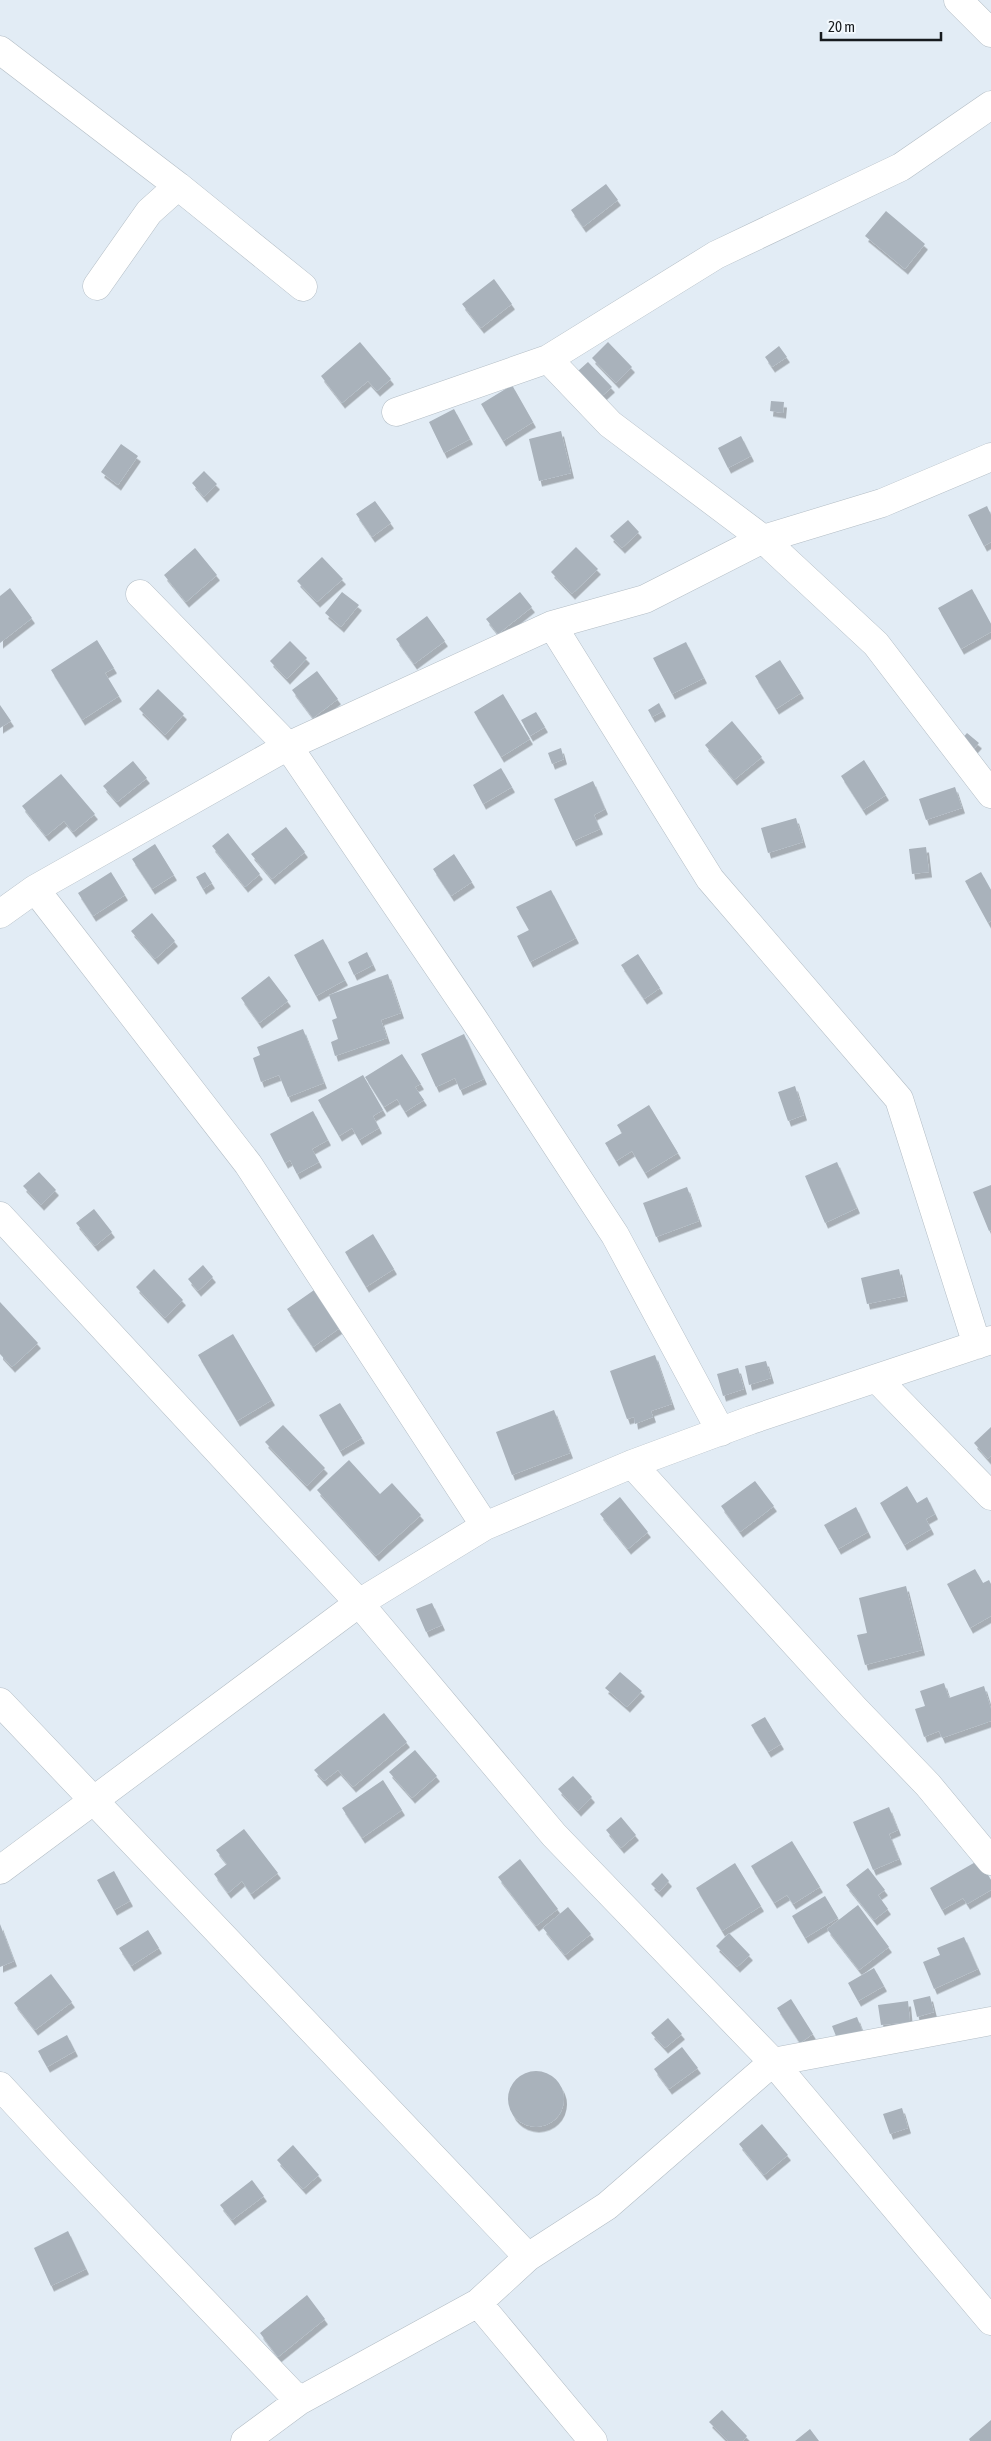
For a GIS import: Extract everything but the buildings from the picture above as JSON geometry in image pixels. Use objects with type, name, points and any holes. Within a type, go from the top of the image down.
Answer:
[{"type":"street","points":[[958,0],[991,33]]},
{"type":"street","points":[[0,50],[178,186],[303,287]]},
{"type":"street","points":[[396,412],[548,358],[716,255],[901,167],[991,105]]},
{"type":"street","points":[[97,286],[149,212],[178,186]]},
{"type":"street","points":[[548,358],[610,424],[763,540],[876,644],[991,794]]},
{"type":"street","points":[[0,914],[35,889],[288,746],[552,625],[645,599],[763,540],[882,503],[991,457]]},
{"type":"street","points":[[140,594],[288,746],[473,1018],[615,1235],[721,1432]]},
{"type":"street","points":[[0,1870],[359,1602],[485,1526],[632,1464],[751,1420],[877,1380],[984,1342],[899,1099],[710,879],[552,625]]},
{"type":"street","points":[[35,889],[248,1164],[485,1526]]},
{"type":"street","points":[[0,1216],[359,1602],[554,1835],[773,2062],[991,2321]]},
{"type":"street","points":[[877,1380],[991,1496]]},
{"type":"street","points":[[632,1464],[854,1708],[928,1785],[991,1861]]},
{"type":"street","points":[[0,1702],[528,2257]]},
{"type":"street","points":[[245,2441],[299,2401],[478,2303],[528,2257],[607,2206],[773,2062],[991,2021]]},
{"type":"street","points":[[0,2086],[60,2152],[299,2401]]},
{"type":"street","points":[[478,2303],[593,2441]]}]
